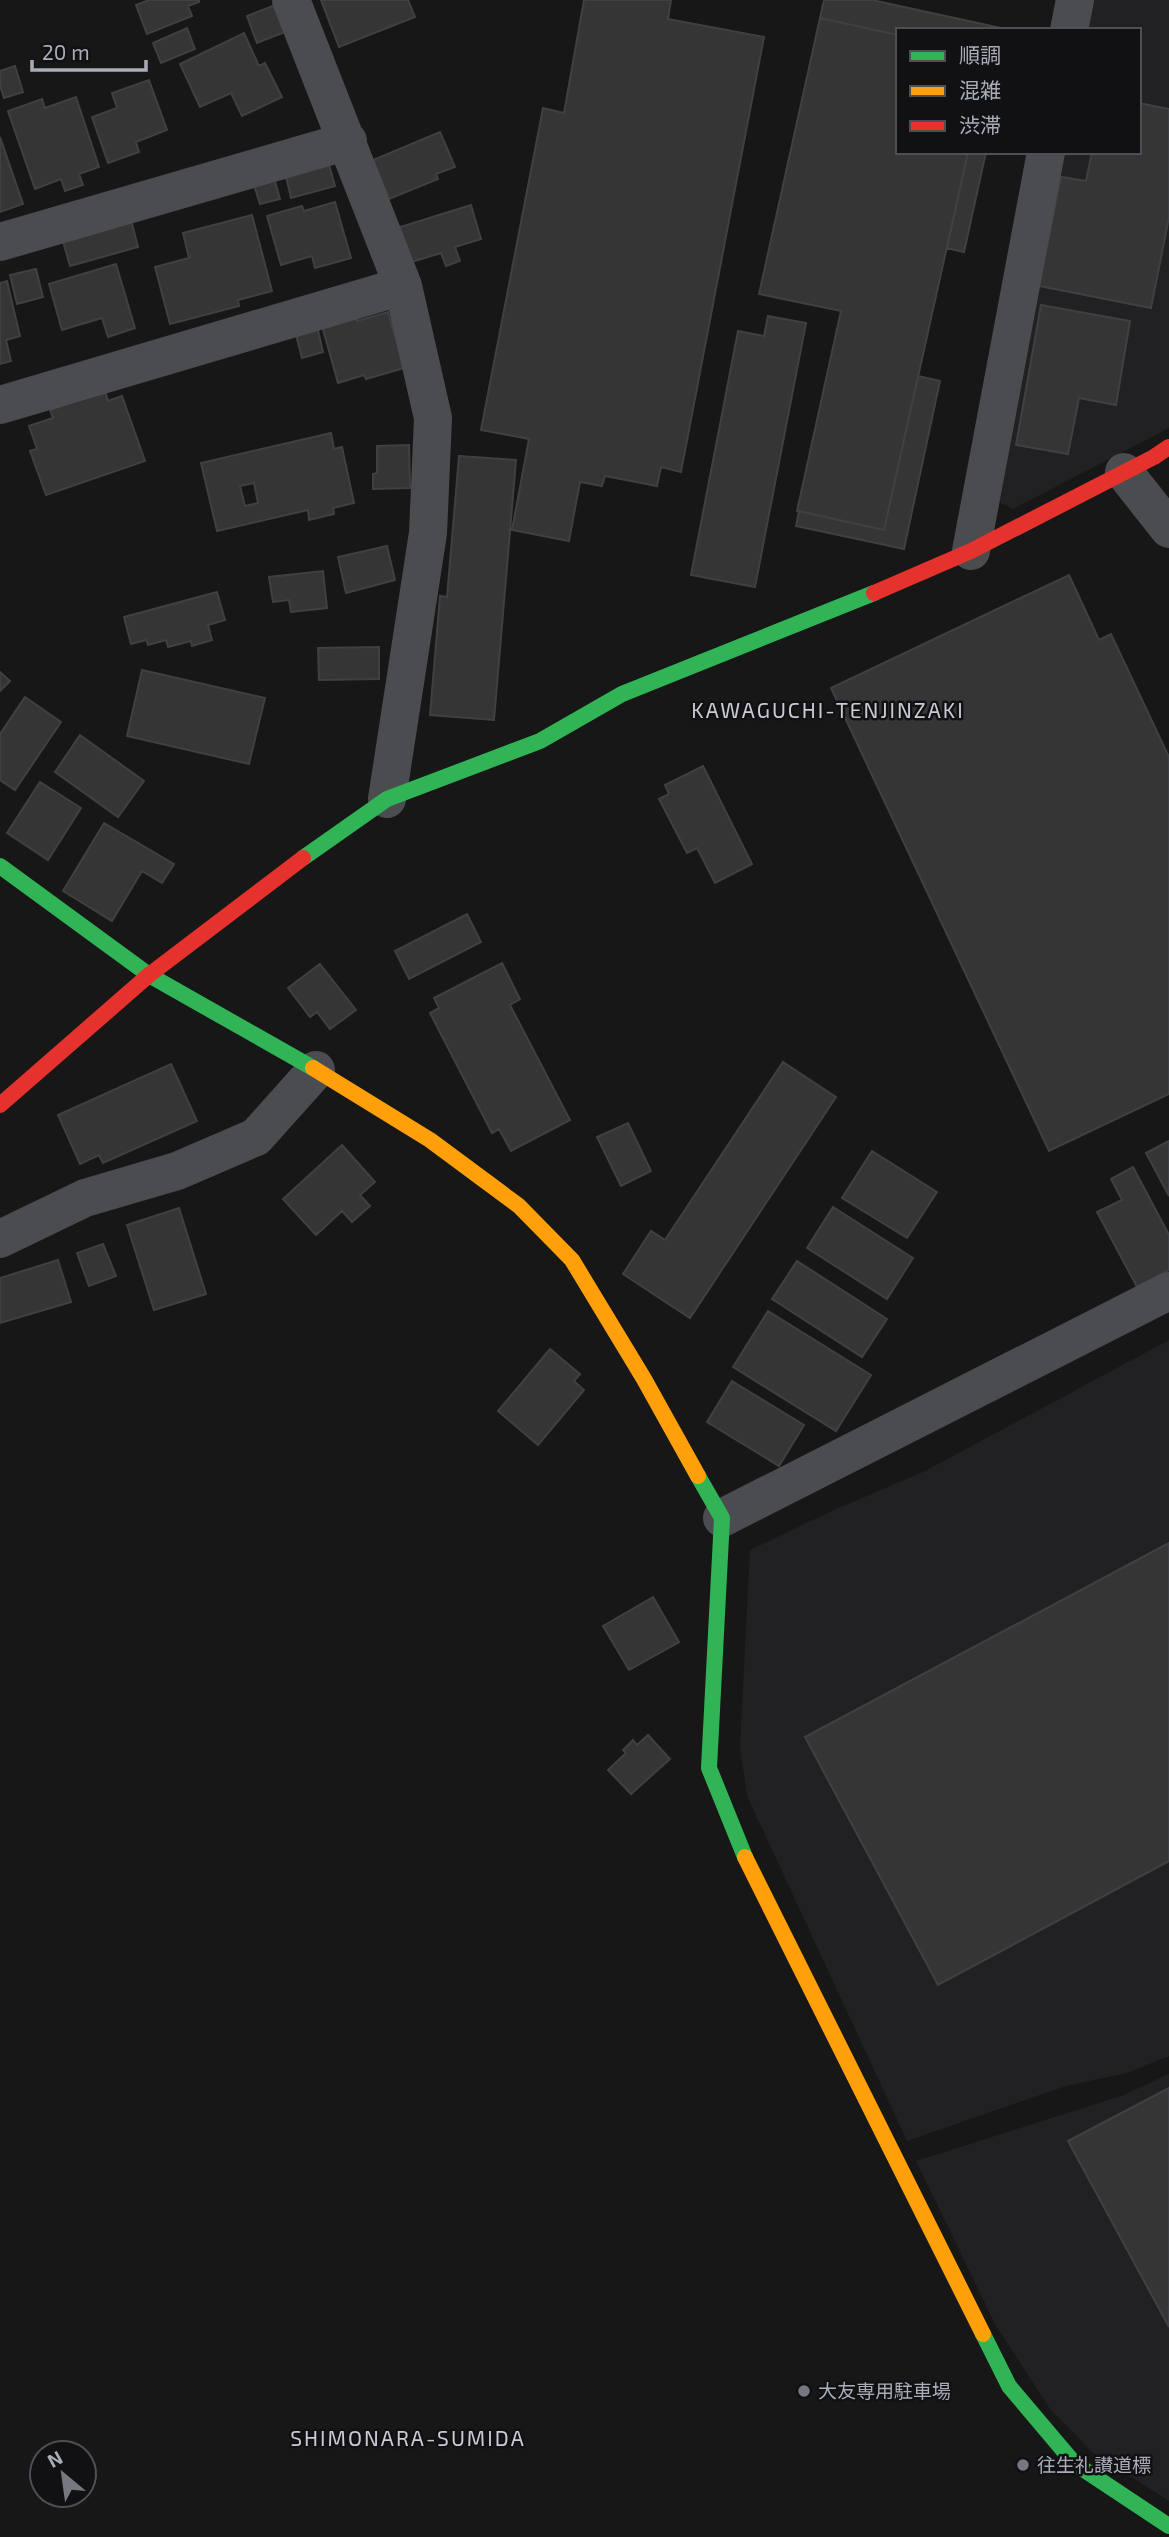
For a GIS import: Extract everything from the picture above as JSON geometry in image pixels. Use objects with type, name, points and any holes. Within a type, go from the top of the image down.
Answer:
[{"type":"street","points":[[292,0],[403,286],[433,418],[428,533],[387,799]]},
{"type":"street","points":[[1069,28],[1075,0]]},
{"type":"street","points":[[0,242],[348,141]]},
{"type":"street","points":[[971,551],[1046,154]]},
{"type":"street","points":[[0,405],[403,286]]},
{"type":"street","points":[[0,1105],[149,975],[301,859],[387,799],[540,741],[622,694],[842,607],[971,551],[1169,447]]},
{"type":"street","points":[[1124,472],[1169,529]]},
{"type":"street","points":[[0,866],[149,975],[316,1070],[430,1140],[519,1206],[572,1260],[644,1379],[722,1518],[709,1768],[747,1863],[1009,2386],[1074,2463],[1169,2526]]},
{"type":"street","points":[[0,1239],[86,1198],[177,1171],[256,1137],[316,1070]]},
{"type":"street","points":[[722,1518],[1169,1292]]},
{"type":"shaded area","points":[[1087,0],[1169,0],[1169,428],[1013,509],[1001,503],[994,485],[1060,154],[1141,154],[1141,28],[1082,28]]},
{"type":"shaded area","points":[[1169,1340],[1169,2056],[1127,2073],[1066,2086],[907,2141],[747,1796],[740,1747],[750,1550],[925,1471]]},
{"type":"shaded area","points":[[1169,2074],[1169,2501],[1092,2452],[1050,2409],[995,2324],[916,2161],[1121,2096]]},
{"type":"building","points":[[149,0],[199,2],[188,6],[192,16],[147,34],[136,5]]},
{"type":"building","points":[[321,0],[408,0],[415,17],[339,47]]},
{"type":"building","points":[[584,0],[671,0],[668,19],[764,37],[681,472],[661,467],[657,486],[605,476],[602,486],[580,482],[569,541],[512,530],[529,439],[481,430],[543,108],[564,113]]},
{"type":"building","points":[[824,0],[872,0],[1001,28],[896,28],[896,35],[820,18]]},
{"type":"building","points":[[275,5],[285,32],[257,43],[247,16]]},
{"type":"building","points":[[820,18],[896,35],[896,154],[968,154],[884,530],[797,511],[841,311],[759,294]]},
{"type":"building","points":[[187,28],[195,49],[161,63],[153,43]]},
{"type":"building","points":[[244,33],[259,66],[265,63],[282,97],[242,116],[231,93],[200,107],[180,64]]},
{"type":"building","points":[[15,66],[23,92],[4,98],[0,71]]},
{"type":"building","points":[[149,80],[167,130],[136,142],[139,152],[108,163],[92,117],[117,108],[112,93]]},
{"type":"building","points":[[76,97],[99,167],[79,174],[83,185],[65,191],[61,179],[35,189],[8,111],[42,99],[45,108]]},
{"type":"building","points":[[1141,103],[1169,109],[1169,217],[1151,308],[1039,286],[1061,177],[1086,181],[1092,154],[1141,154]]},
{"type":"building","points":[[440,132],[455,167],[436,174],[438,179],[389,199],[373,160]]},
{"type":"building","points":[[0,137],[23,204],[0,212]]},
{"type":"building","points":[[968,154],[986,154],[964,252],[947,248]]},
{"type":"building","points":[[328,161],[335,186],[291,198],[285,172]]},
{"type":"building","points":[[274,178],[280,199],[260,204],[254,185]]},
{"type":"building","points":[[335,202],[351,258],[315,268],[312,256],[281,265],[267,216],[302,206],[304,211]]},
{"type":"building","points":[[471,205],[481,239],[455,247],[460,261],[446,266],[441,253],[405,264],[394,229]]},
{"type":"building","points":[[252,215],[272,291],[238,300],[239,306],[170,324],[155,267],[189,258],[183,233]]},
{"type":"building","points":[[130,216],[138,247],[70,266],[61,234]]},
{"type":"building","points":[[116,264],[135,328],[108,337],[102,318],[62,330],[49,284]]},
{"type":"building","points":[[36,269],[43,297],[17,304],[10,275]]},
{"type":"building","points":[[7,281],[20,336],[6,340],[11,361],[0,364],[0,283]]},
{"type":"building","points":[[1041,305],[1130,321],[1116,405],[1079,398],[1068,454],[1016,445]]},
{"type":"building","points":[[388,312],[404,368],[366,379],[364,375],[338,383],[322,326],[356,317],[357,321]]},
{"type":"building","points":[[768,316],[806,323],[755,587],[691,575],[738,331],[764,336]]},
{"type":"building","points":[[317,326],[323,352],[302,358],[295,331]]},
{"type":"building","points":[[918,376],[940,381],[904,549],[796,526],[799,511],[884,530]]},
{"type":"building","points":[[105,391],[108,401],[122,396],[145,461],[46,495],[30,451],[37,449],[29,426],[53,418],[50,410]]},
{"type":"building","points":[[331,433],[334,449],[342,447],[354,503],[333,508],[334,514],[309,520],[308,510],[217,531],[201,463]],"holes":[[[254,483],[258,503],[245,506],[240,486]]]},
{"type":"building","points":[[409,445],[410,488],[373,489],[373,474],[377,473],[377,446]]},
{"type":"building","points":[[459,456],[516,460],[494,720],[430,715],[440,596],[447,597]]},
{"type":"building","points":[[387,546],[395,580],[346,593],[338,557]]},
{"type":"building","points":[[323,571],[327,608],[291,612],[289,600],[273,602],[269,577]]},
{"type":"building","points":[[1069,575],[1099,640],[1111,634],[1169,757],[1169,1094],[1049,1151],[831,688]]},
{"type":"building","points":[[217,592],[225,620],[208,625],[212,640],[192,646],[191,641],[168,647],[166,640],[148,645],[146,640],[131,644],[124,617]]},
{"type":"building","points":[[379,647],[379,679],[319,680],[318,648]]},
{"type":"building","points":[[142,670],[265,698],[249,764],[127,736]]},
{"type":"building","points":[[0,672],[10,681],[0,691]]},
{"type":"building","points":[[25,697],[61,722],[15,790],[0,780],[0,734]]},
{"type":"building","points":[[80,735],[144,781],[118,817],[55,772]]},
{"type":"building","points":[[703,766],[752,864],[715,883],[697,848],[687,853],[659,799],[669,794],[665,785]]},
{"type":"building","points":[[40,782],[81,808],[48,860],[7,833]]},
{"type":"building","points":[[104,823],[174,864],[162,883],[142,871],[112,921],[63,891]]},
{"type":"building","points":[[467,914],[481,942],[409,979],[395,951]]},
{"type":"building","points":[[502,963],[520,999],[510,1005],[570,1120],[511,1151],[499,1129],[492,1133],[430,1013],[439,1008],[434,998]]},
{"type":"building","points":[[320,964],[356,1010],[330,1029],[317,1012],[310,1017],[288,988]]},
{"type":"building","points":[[783,1062],[836,1097],[690,1318],[623,1274],[651,1231],[665,1240]]},
{"type":"building","points":[[171,1064],[197,1121],[103,1163],[99,1155],[80,1164],[58,1115]]},
{"type":"building","points":[[628,1123],[651,1171],[621,1186],[597,1137]]},
{"type":"building","points":[[1169,1141],[1169,1196],[1146,1153]]},
{"type":"building","points":[[342,1145],[375,1182],[360,1195],[370,1206],[352,1222],[342,1211],[316,1235],[283,1199]]},
{"type":"building","points":[[872,1151],[937,1192],[907,1238],[842,1198]]},
{"type":"building","points":[[1133,1167],[1169,1235],[1169,1270],[1137,1287],[1097,1212],[1122,1200],[1111,1179]]},
{"type":"building","points":[[833,1207],[913,1258],[887,1299],[807,1248]]},
{"type":"building","points":[[179,1208],[206,1294],[154,1310],[127,1225]]},
{"type":"building","points":[[103,1244],[116,1276],[89,1286],[77,1253]]},
{"type":"building","points":[[58,1260],[71,1302],[0,1323],[0,1278]]},
{"type":"building","points":[[797,1261],[887,1319],[862,1357],[772,1299]]},
{"type":"building","points":[[768,1311],[871,1375],[836,1431],[733,1367]]},
{"type":"building","points":[[550,1349],[580,1374],[574,1381],[584,1390],[538,1445],[498,1411]]},
{"type":"building","points":[[732,1381],[804,1425],[779,1466],[707,1422]]},
{"type":"building","points":[[1169,1543],[1169,1861],[938,1985],[805,1737]]},
{"type":"building","points":[[653,1597],[679,1642],[629,1670],[603,1626]]},
{"type":"building","points":[[648,1735],[670,1759],[631,1794],[608,1770],[626,1753],[623,1750],[633,1740],[637,1745]]},
{"type":"building","points":[[1169,2088],[1169,2327],[1068,2141]]},
{"type":"traffic: fast","points":[[303,858],[387,799],[540,741],[622,694],[874,593]]},
{"type":"traffic: fast","points":[[0,866],[149,975],[313,1068]]},
{"type":"traffic: fast","points":[[698,1476],[722,1518],[709,1768],[745,1857]]},
{"type":"traffic: fast","points":[[983,2334],[1009,2386],[1074,2463],[1169,2526]]},
{"type":"traffic: slow","points":[[313,1068],[430,1140],[519,1206],[572,1260],[644,1379],[698,1476]]},
{"type":"traffic: slow","points":[[745,1857],[983,2334]]},
{"type":"traffic: jam","points":[[874,593],[971,551],[1169,447]]},
{"type":"traffic: jam","points":[[0,1105],[149,975],[303,858]]},
{"type":"place","name":"大友専用駐車場","points":[[804,2391]]},
{"type":"place","name":"往生礼讃道標","points":[[1023,2465]]},
{"type":"district","name":"KAWAGUCHI-TENJINZAKI","points":[[828,711]]},
{"type":"district","name":"SHIMONARA-SUMIDA","points":[[408,2439]]}]
